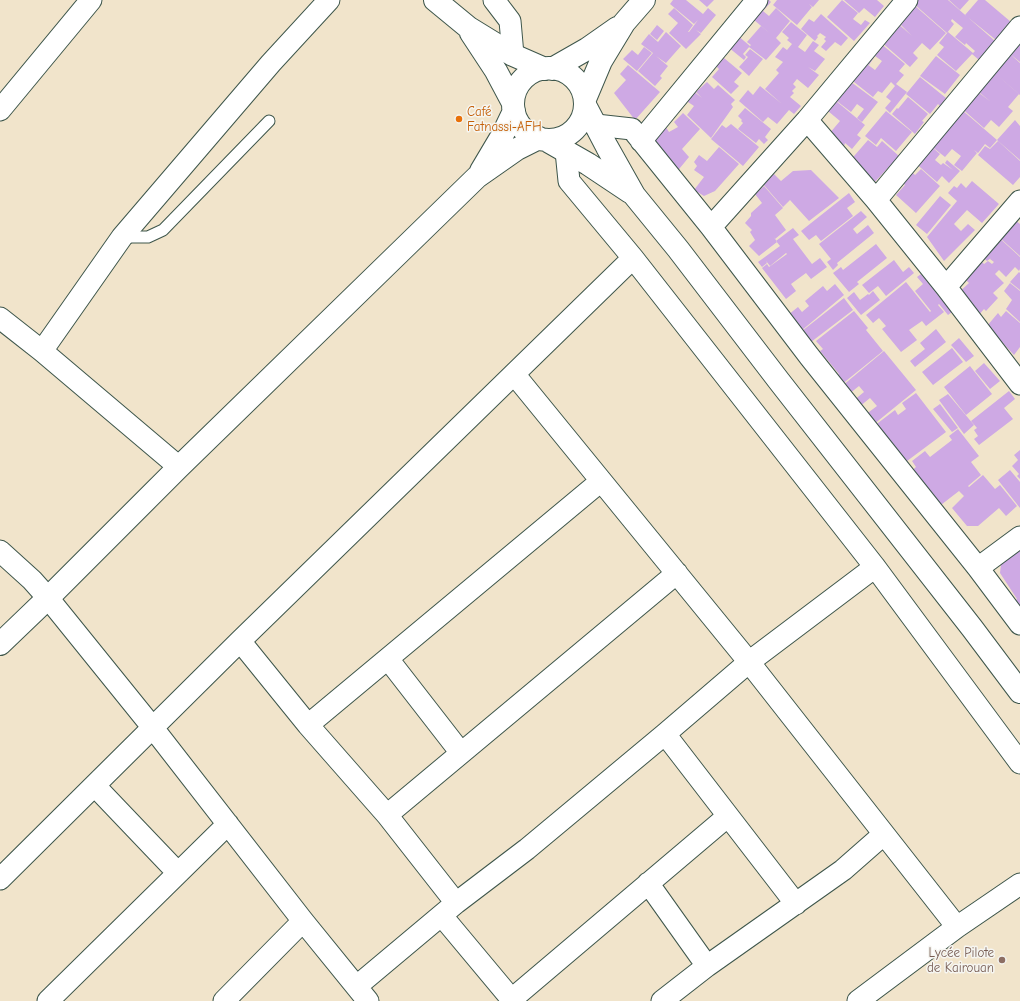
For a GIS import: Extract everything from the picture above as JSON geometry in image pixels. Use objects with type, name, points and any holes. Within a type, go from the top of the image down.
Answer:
[{"type":"street","points":[[0,110],[91,0]]},
{"type":"street","points":[[42,351],[122,237],[270,63],[329,0]]},
{"type":"street","points":[[435,0],[469,28],[513,55],[548,69],[587,49],[624,23]]},
{"type":"street","points":[[494,0],[510,21],[513,55]]},
{"type":"street","points":[[644,0],[624,23],[601,61],[585,102],[607,147],[634,195],[678,249],[1020,692]]},
{"type":"street","points":[[641,141],[757,0]]},
{"type":"street","points":[[711,227],[807,120],[907,0]]},
{"type":"street","points":[[876,200],[1020,27]]},
{"type":"street","points":[[469,28],[496,71],[514,107],[503,134],[477,177]]},
{"type":"street","points":[[0,644],[48,598],[179,466],[477,177],[517,149],[542,139],[557,139],[568,135],[577,128],[583,117],[585,102],[584,92],[578,82],[568,74],[557,69],[533,72],[523,79],[516,89],[513,100],[518,122],[525,131],[534,137],[542,139],[566,151],[634,195]]},
{"type":"street","points":[[807,120],[876,200],[1017,374]]},
{"type":"street","points":[[596,125],[632,129],[711,227],[809,356],[978,568],[1020,624]]},
{"type":"street","points":[[566,151],[569,181],[634,258],[875,567],[1020,763]]},
{"type":"street","points":[[946,287],[1020,201]]},
{"type":"street","points":[[0,879],[240,640],[634,258]]},
{"type":"street","points":[[0,318],[42,351],[179,466]]},
{"type":"street","points":[[514,374],[749,662],[957,927]]},
{"type":"street","points":[[308,725],[601,481]]},
{"type":"street","points":[[978,568],[1020,537]]},
{"type":"street","points":[[0,551],[32,580],[48,598],[153,728],[303,921],[362,994],[449,910],[527,849],[749,662],[875,567]]},
{"type":"street","points":[[387,815],[677,573]]},
{"type":"street","points":[[240,640],[308,725],[387,815],[449,910],[512,1000],[728,816]]},
{"type":"street","points":[[388,659],[461,753]]},
{"type":"street","points":[[665,734],[796,904]]},
{"type":"street","points":[[94,786],[178,873]]},
{"type":"street","points":[[48,1001],[228,824]]},
{"type":"street","points":[[662,1001],[707,966],[843,870],[884,834]]},
{"type":"street","points":[[648,883],[707,966]]},
{"type":"street","points":[[858,1001],[957,927],[1020,884]]},
{"type":"street","points":[[227,1000],[303,921]]},
{"type":"lane","points":[[122,237],[148,237],[163,230],[269,121]]},
{"type":"building","points":[[673,0],[686,0],[703,14],[708,8],[716,15],[701,33],[696,30],[701,34],[686,49],[669,33],[678,23],[668,14],[674,8],[693,25],[688,32],[698,20],[694,24],[670,4]]},
{"type":"building","points":[[699,0],[714,0],[707,7]]},
{"type":"building","points":[[759,0],[769,0],[771,2],[763,11],[769,16],[776,8],[790,21],[776,38],[781,43],[766,60],[749,47],[751,45],[747,42],[761,26],[773,36],[747,14]]},
{"type":"building","points":[[777,0],[819,0],[813,7],[809,4],[812,7],[797,25],[773,5]]},
{"type":"building","points":[[842,0],[858,13],[853,19],[861,25],[865,20],[870,23],[854,41],[827,17]]},
{"type":"building","points":[[844,0],[877,0],[884,6],[875,17],[864,8],[859,13]]},
{"type":"building","points":[[917,0],[948,0],[995,41],[979,60],[972,54],[975,51],[966,43],[965,45],[955,37],[963,28],[952,19],[951,21],[954,24],[947,33],[914,4]]},
{"type":"building","points":[[949,0],[969,0],[960,10]]},
{"type":"building","points":[[978,0],[985,0],[1011,22],[996,40],[965,15]]},
{"type":"building","points":[[914,5],[946,33],[930,50],[922,43],[913,53],[918,58],[910,67],[879,40],[895,21],[912,36],[898,22]]},
{"type":"building","points":[[821,14],[848,38],[841,46],[835,42],[826,51],[821,47],[826,41],[824,39],[826,37],[820,33],[815,41],[801,29],[809,19],[814,22]]},
{"type":"building","points":[[791,22],[807,35],[798,47],[805,52],[813,41],[819,45],[814,51],[825,59],[815,71],[808,67],[819,75],[808,88],[797,79],[793,84],[796,87],[792,91],[794,93],[790,97],[801,106],[794,114],[789,110],[777,124],[768,117],[763,122],[739,101],[748,90],[753,95],[760,86],[782,104],[765,89],[779,73],[776,70],[783,62],[775,57],[783,47],[787,50],[792,44],[787,40],[789,38],[782,32]]},
{"type":"building","points":[[657,25],[664,31],[657,40],[650,34]]},
{"type":"building","points":[[666,32],[681,46],[666,63],[656,56],[668,66],[660,76],[662,78],[655,86],[638,71],[653,53],[641,44],[649,34],[658,42]]},
{"type":"building","points":[[948,32],[973,53],[956,71],[937,55],[944,47],[939,43]]},
{"type":"building","points":[[737,35],[750,46],[743,54],[746,57],[744,60],[728,47]]},
{"type":"building","points":[[1020,39],[1020,62],[1010,54],[1020,63],[1020,95],[990,69]]},
{"type":"building","points":[[879,42],[905,64],[899,71],[904,75],[896,84],[907,92],[890,113],[885,108],[891,101],[886,97],[895,86],[891,82],[882,93],[878,91],[873,97],[849,78],[856,68],[860,72],[867,64],[875,70],[882,61],[875,56],[869,65],[860,58]]},
{"type":"building","points":[[644,47],[652,53],[637,71],[623,59],[632,50],[638,55]]},
{"type":"building","points":[[750,49],[763,59],[749,76],[739,67],[748,57],[745,55]]},
{"type":"building","points":[[936,56],[960,75],[945,94],[920,76]]},
{"type":"building","points":[[724,58],[742,73],[734,82],[739,86],[731,94],[712,77],[719,69],[716,66]]},
{"type":"building","points":[[628,65],[660,92],[635,120],[614,93],[626,80],[620,74]]},
{"type":"building","points":[[990,69],[1019,94],[1008,107],[1013,111],[999,127],[991,120],[984,128],[959,106],[974,89],[991,102],[974,88]]},
{"type":"building","points":[[920,77],[946,98],[940,106],[938,104],[930,114],[906,94]]},
{"type":"building","points":[[847,79],[878,102],[862,122],[857,118],[864,109],[857,104],[851,112],[833,98]]},
{"type":"building","points":[[707,82],[714,89],[718,85],[735,100],[731,104],[733,107],[711,138],[687,115],[694,106],[685,100],[692,90],[702,98],[696,92]]},
{"type":"building","points":[[908,97],[928,114],[922,121],[924,122],[915,134],[892,114]]},
{"type":"building","points":[[836,101],[865,125],[857,135],[861,138],[852,149],[845,143],[844,146],[829,134],[840,121],[828,111]]},
{"type":"building","points":[[745,108],[771,129],[765,137],[768,140],[764,144],[759,139],[756,143],[738,129],[743,123],[738,116]]},
{"type":"building","points":[[962,110],[997,140],[990,148],[985,144],[978,153],[974,150],[977,153],[962,171],[954,165],[961,156],[952,149],[945,157],[926,142]]},
{"type":"building","points":[[886,111],[912,132],[896,151],[881,138],[876,145],[865,136]]},
{"type":"building","points":[[683,113],[700,129],[682,149],[689,157],[675,174],[648,137],[662,121],[669,132],[678,127],[674,122]]},
{"type":"building","points":[[1015,120],[1020,126],[1020,160],[997,140]]},
{"type":"building","points":[[731,124],[759,147],[743,166],[711,139],[722,125],[726,128]]},
{"type":"building","points":[[868,140],[877,147],[882,141],[899,156],[872,185],[848,163]]},
{"type":"building","points":[[998,141],[1020,161],[1020,177],[1013,185],[978,155],[985,146],[990,149]]},
{"type":"building","points":[[927,143],[940,154],[935,160],[941,165],[943,163],[953,170],[945,163],[947,160],[960,171],[949,183],[942,176],[937,182],[913,161]]},
{"type":"building","points":[[719,147],[739,164],[715,191],[704,196],[694,190],[704,177],[694,170],[697,166],[694,162],[699,155],[707,161]]},
{"type":"building","points":[[909,169],[915,175],[921,169],[940,186],[916,213],[896,195],[905,185],[899,179]]},
{"type":"building","points":[[811,170],[839,198],[809,221],[790,200],[783,207],[763,184],[774,174],[781,181],[793,171]]},
{"type":"building","points":[[972,181],[999,204],[982,223],[967,210],[954,224],[961,231],[968,224],[975,230],[944,261],[927,237],[957,201],[948,193],[954,186],[957,188],[961,183],[966,188]]},
{"type":"building","points":[[764,186],[783,208],[775,215],[786,230],[775,239],[777,242],[759,256],[749,246],[755,240],[750,232],[752,230],[745,223],[751,216],[751,213],[762,203],[755,194]]},
{"type":"building","points":[[849,193],[855,202],[847,208],[853,216],[821,241],[816,235],[809,240],[801,231]]},
{"type":"building","points":[[940,196],[951,205],[927,234],[916,225]]},
{"type":"building","points":[[861,211],[867,217],[853,229],[857,234],[868,225],[874,233],[837,263],[838,265],[833,270],[827,262],[831,259],[819,244]]},
{"type":"building","points":[[1015,220],[1020,224],[1020,256],[999,237]]},
{"type":"building","points":[[793,228],[799,235],[793,239],[812,264],[820,258],[827,267],[811,279],[806,273],[791,284],[796,291],[786,299],[762,268],[767,264],[769,267],[787,254],[786,253],[770,266],[766,261],[767,263],[762,267],[758,262],[780,246],[776,241]]},
{"type":"building","points":[[995,234],[1020,257],[1020,269],[1019,271],[1015,267],[1006,277],[999,270],[995,274],[1004,283],[993,293],[998,298],[986,311],[984,309],[978,316],[956,295],[969,283],[960,274],[977,257],[984,264],[988,261],[992,264],[994,262],[990,259],[991,258],[987,261],[978,253]]},
{"type":"building","points":[[876,244],[887,258],[857,282],[859,284],[849,292],[833,273],[841,267],[843,270]]},
{"type":"building","points":[[894,260],[903,272],[909,267],[914,273],[886,296],[878,286],[869,293],[862,285]]},
{"type":"building","points":[[1019,272],[1020,273],[1020,290],[1010,282]]},
{"type":"building","points":[[921,274],[952,312],[948,315],[939,304],[938,305],[944,312],[926,326],[922,321],[909,330],[917,340],[901,352],[882,329],[886,326],[879,318],[873,323],[866,315],[906,282],[930,312],[931,311],[915,291],[923,284],[917,277]]},
{"type":"building","points":[[1010,283],[1020,291],[1020,322],[1006,309],[1012,300],[1004,291]]},
{"type":"building","points":[[835,284],[844,295],[801,331],[788,315],[798,307],[802,312],[809,306],[805,301],[823,286],[827,291]]},
{"type":"building","points":[[873,291],[880,300],[861,315],[847,298],[854,292],[860,300]]},
{"type":"building","points":[[844,298],[853,310],[811,342],[802,331]]},
{"type":"building","points":[[854,311],[868,328],[866,330],[883,351],[841,385],[834,377],[839,374],[820,351],[823,349],[816,341]]},
{"type":"building","points":[[1006,311],[1020,323],[1020,347],[1014,355],[987,326],[998,313],[1001,317]]},
{"type":"building","points":[[936,329],[946,342],[915,367],[910,361],[925,349],[920,343]]},
{"type":"building","points":[[959,338],[974,356],[966,362],[951,345]]},
{"type":"building","points":[[952,348],[963,362],[933,385],[922,372]]},
{"type":"building","points":[[884,351],[916,390],[873,425],[865,415],[877,406],[870,398],[859,407],[853,401],[864,392],[859,386],[849,394],[842,386]]},
{"type":"building","points":[[984,363],[1000,381],[990,389],[975,371]]},
{"type":"building","points":[[970,366],[992,394],[966,415],[944,387]]},
{"type":"building","points":[[1009,391],[1015,399],[1004,408],[1013,419],[979,445],[974,439],[978,436],[974,430],[977,428],[971,421]]},
{"type":"building","points":[[916,393],[946,432],[903,464],[874,426],[895,410],[898,415],[906,409],[902,403]]},
{"type":"building","points":[[948,394],[974,425],[964,434],[939,400]]},
{"type":"building","points":[[940,404],[958,428],[952,432],[933,409]]},
{"type":"building","points":[[958,429],[979,456],[971,462],[981,475],[968,486],[969,487],[983,475],[995,489],[1000,485],[1017,506],[1006,516],[999,508],[978,526],[967,526],[952,508],[964,496],[959,491],[937,508],[909,473],[916,467],[912,461],[925,451],[930,457],[952,440],[949,436]]},
{"type":"building","points":[[1020,450],[1020,479],[1017,476],[1019,474],[1012,466],[1018,460],[1014,455]]},
{"type":"building","points":[[1010,470],[1020,482],[1020,508],[998,480]]},
{"type":"building","points":[[1020,549],[1020,612],[1011,604],[1017,599],[1000,573],[1001,565]]},
{"type":"place","name":"Café Fatnassi-AFH","points":[[459,119]]},
{"type":"place","name":"Lycée Pilote de Kairouan","points":[[1002,960]]}]
